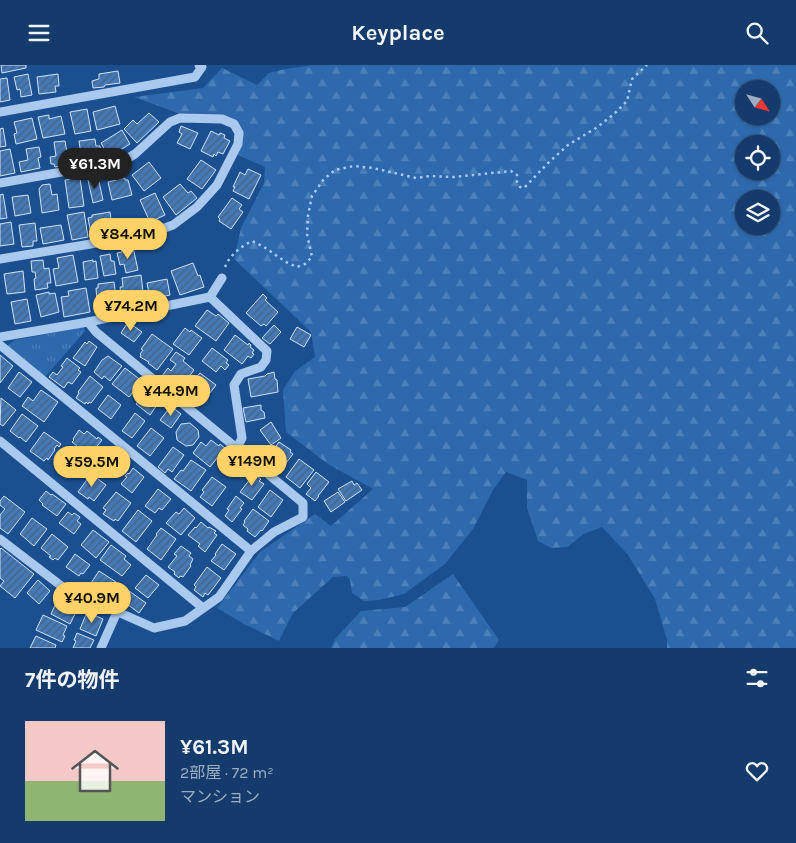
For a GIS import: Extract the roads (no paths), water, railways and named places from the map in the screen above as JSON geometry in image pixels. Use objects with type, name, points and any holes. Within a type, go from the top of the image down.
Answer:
[{"type":"street","points":[[0,112],[196,77],[202,67],[199,65]]},
{"type":"street","points":[[0,183],[123,161],[135,154],[170,122],[180,118],[222,119],[234,124],[239,133],[238,144],[216,185],[197,207],[173,225],[146,235],[0,259]]},
{"type":"street","points":[[0,337],[88,322],[210,297],[222,278]]},
{"type":"street","points":[[210,297],[267,351],[266,360],[261,367],[241,374],[234,385],[242,438],[237,448]]},
{"type":"street","points":[[0,539],[64,588],[154,628],[185,621],[219,597],[251,551],[274,532],[303,517],[303,503],[96,332],[88,322]]},
{"type":"street","points":[[0,345],[251,551]]},
{"type":"street","points":[[0,441],[203,608]]},
{"type":"street","points":[[101,648],[117,612]]}]
